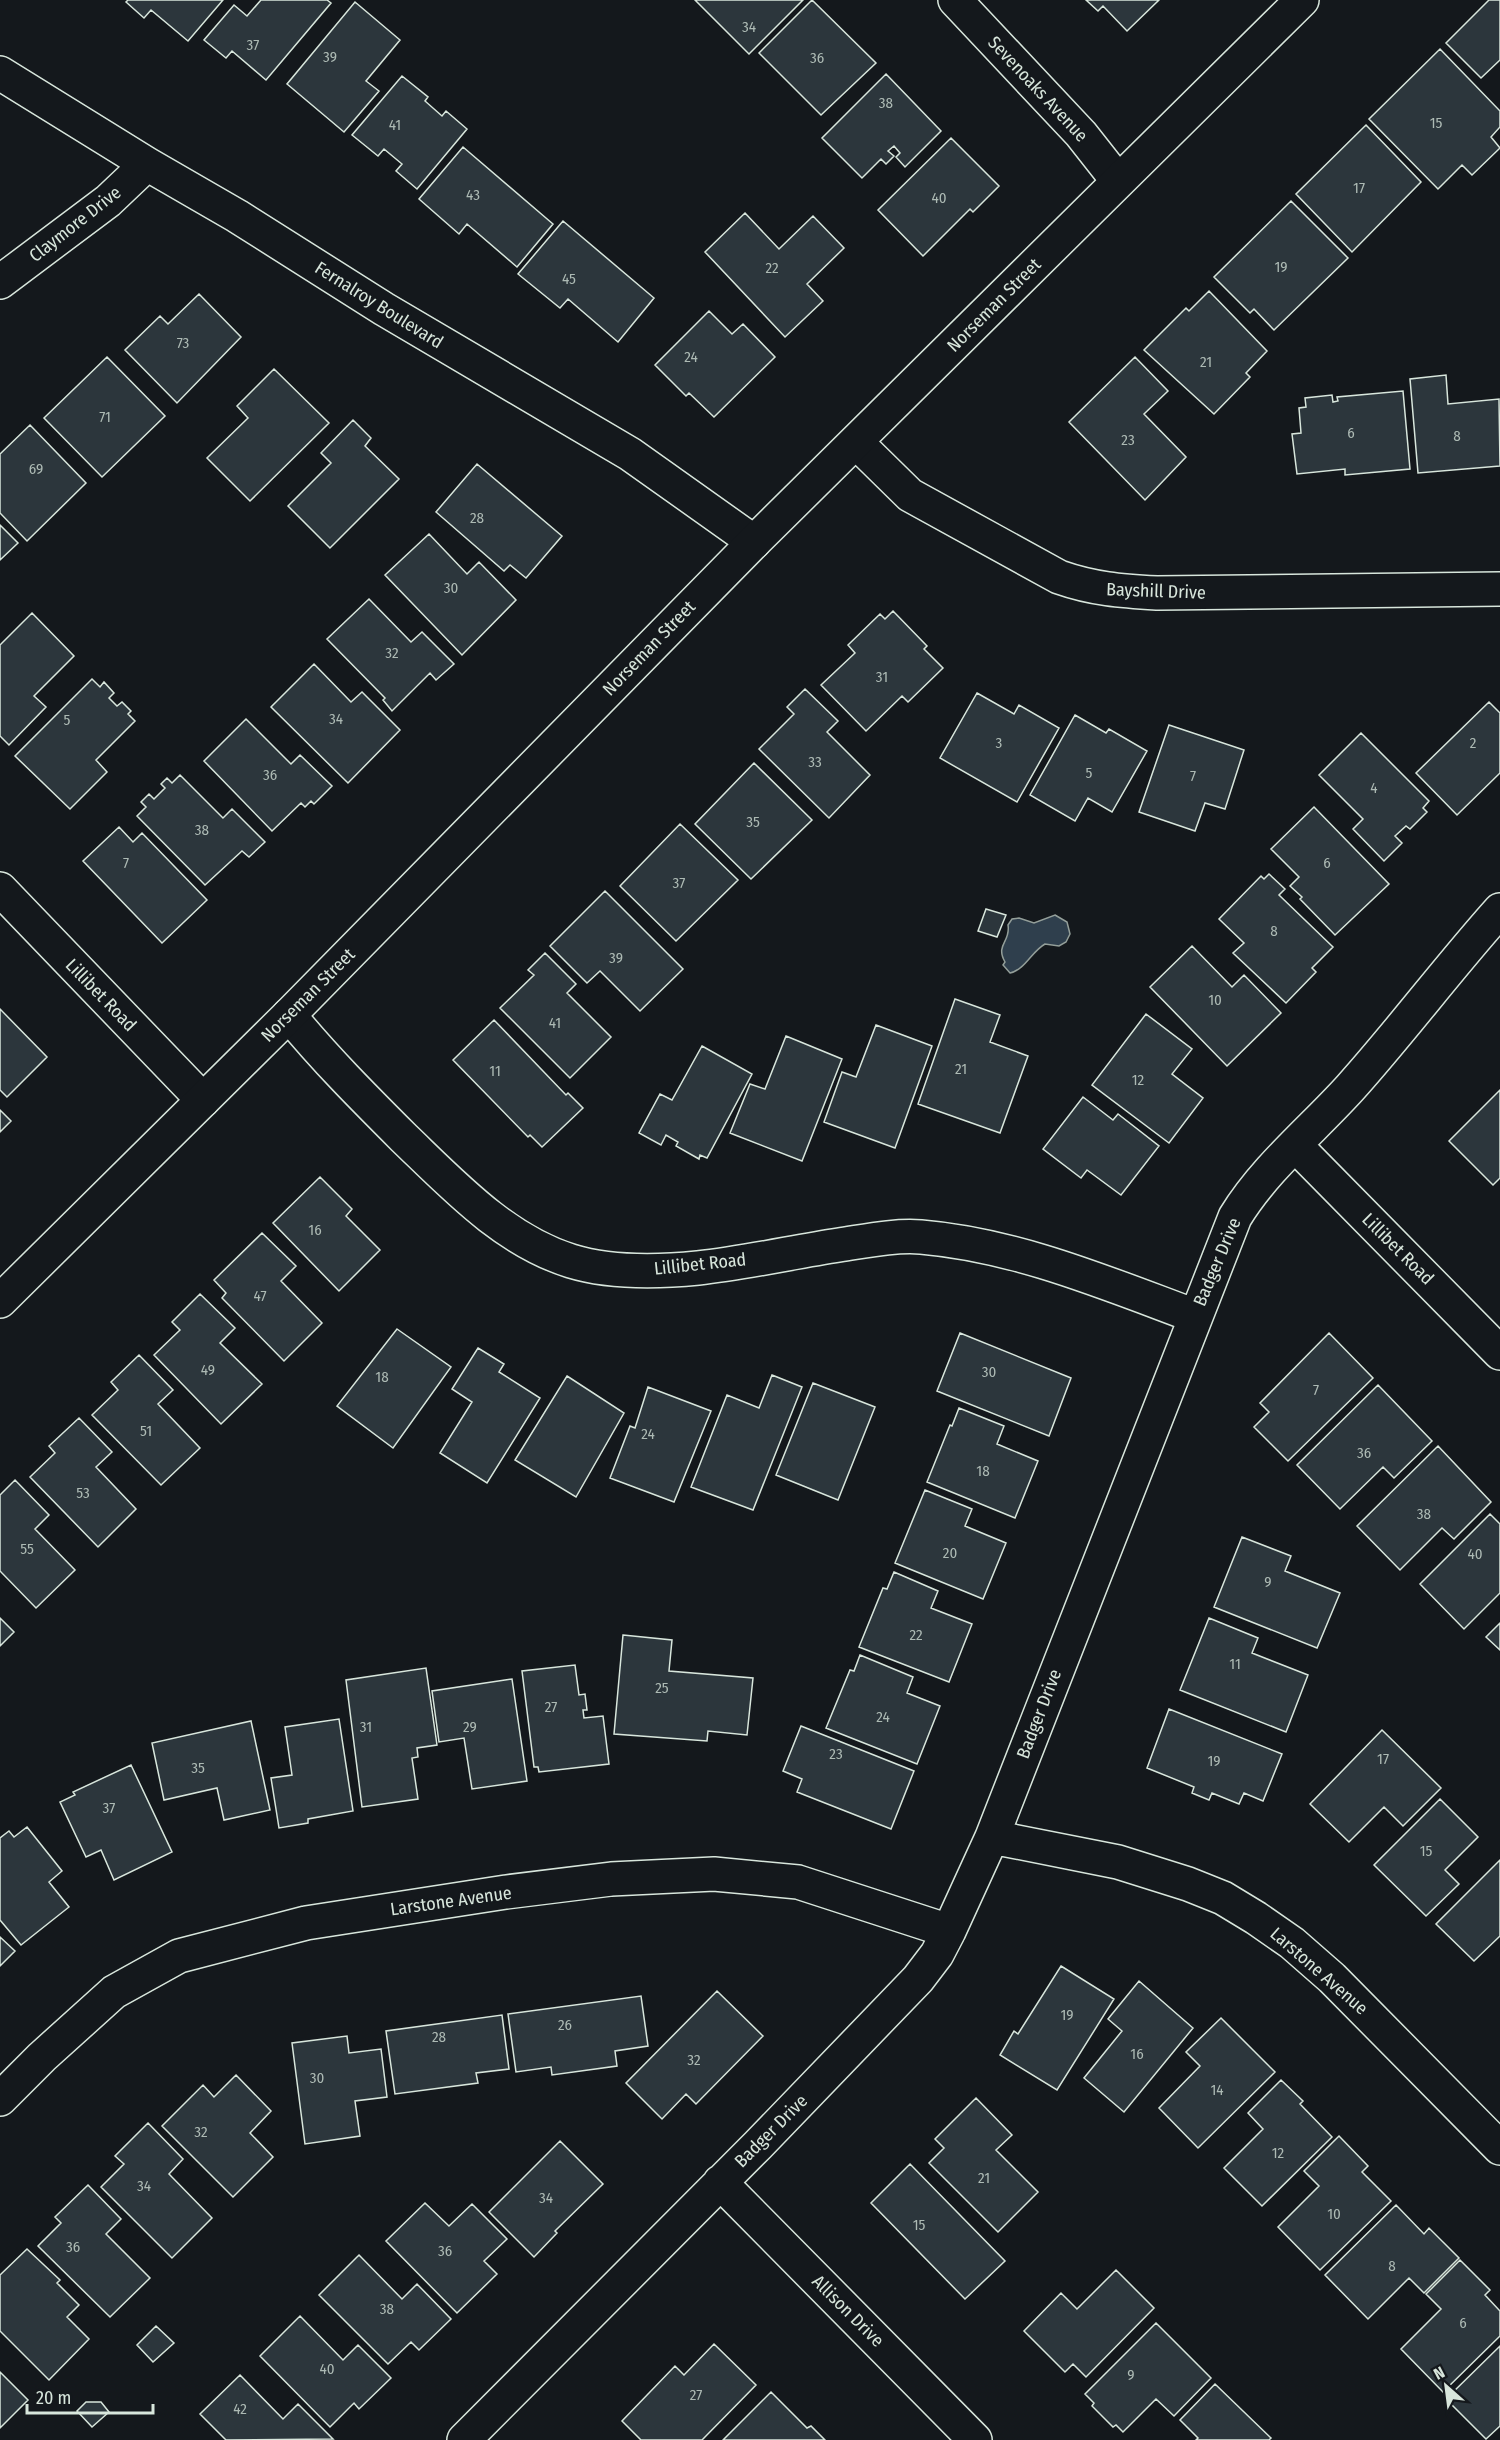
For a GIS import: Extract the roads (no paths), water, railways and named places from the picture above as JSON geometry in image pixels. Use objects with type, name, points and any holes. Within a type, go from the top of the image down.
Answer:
[{"type":"street","name":"Sevenoaks Avenue","points":[[955,0],[1081,134],[1118,181]]},
{"type":"street","name":"Norseman Street","points":[[0,1301],[289,1015],[754,542],[1302,0]]},
{"type":"street","name":"Fernalroy Boulevard","points":[[0,73],[147,164],[237,216],[455,352],[630,454],[754,542]]},
{"type":"street","name":"Claymore Drive","points":[[0,282],[108,201],[147,164]]},
{"type":"street","name":"Bayshill Drive","points":[[856,442],[910,495],[1059,577],[1103,590],[1157,593],[1500,590]]},
{"type":"street","name":"Lillibet Road","points":[[0,889],[202,1100]]},
{"type":"street","name":"Badger Drive","points":[[464,2440],[897,2002],[937,1954],[992,1836],[1235,1217],[1258,1186],[1352,1086],[1457,958],[1500,910]]},
{"type":"street","name":"Lillibet Road","points":[[289,1015],[341,1076],[453,1186],[514,1234],[544,1251],[574,1262],[615,1269],[698,1268],[876,1239],[919,1237],[1008,1252],[1049,1264],[1195,1316]]},
{"type":"street","name":"Lillibet Road","points":[[1296,1146],[1500,1353]]},
{"type":"street","name":"Larstone Avenue","points":[[992,1836],[1118,1862],[1188,1884],[1223,1898],[1256,1918],[1292,1943],[1332,1978],[1500,2148]]},
{"type":"street","name":"Larstone Avenue","points":[[0,2099],[42,2057],[114,1992],[179,1956],[306,1923],[506,1892],[611,1879],[714,1874],[798,1882],[949,1931]]},
{"type":"street","name":"Allison Drive","points":[[720,2182],[975,2440]]},
{"type":"water","points":[[1055,915],[1067,922],[1070,934],[1066,942],[1059,946],[1045,944],[1020,968],[1010,973],[1003,965],[1005,962],[1002,947],[1012,919],[1019,918],[1034,923]]}]
